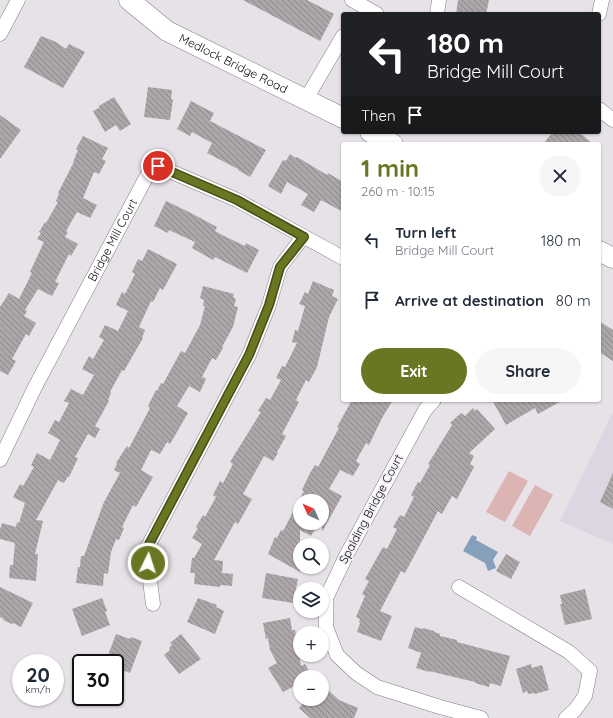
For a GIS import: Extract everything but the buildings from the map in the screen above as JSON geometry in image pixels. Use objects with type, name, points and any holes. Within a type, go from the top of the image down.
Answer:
[{"type":"main road","name":"Medlock Bridge Road","points":[[129,0],[168,31],[341,117]]},
{"type":"main road","points":[[374,134],[390,142]]},
{"type":"main road","points":[[601,252],[613,258]]},
{"type":"street","points":[[0,34],[18,0]]},
{"type":"street","points":[[436,12],[439,0]]},
{"type":"street","points":[[599,12],[602,0]]},
{"type":"street","points":[[356,6],[372,12]]},
{"type":"street","points":[[306,99],[341,39]]},
{"type":"street","points":[[601,111],[613,120]]},
{"type":"street","name":"Bridge Mill Court","points":[[0,460],[35,387],[150,170],[158,166],[237,200],[341,257]]},
{"type":"street","points":[[153,604],[146,550],[249,355],[269,305],[280,267],[304,237]]},
{"type":"street","name":"Spalding Bridge Court","points":[[432,402],[425,410],[347,554],[326,598],[326,627],[337,655],[356,673],[377,687],[480,718]]},
{"type":"street","points":[[458,587],[569,652],[590,671],[585,696],[575,710],[566,718]]},
{"type":"shaded area","points":[[613,412],[613,544],[560,521]]},
{"type":"shaded area","points":[[509,471],[528,481],[505,522],[486,512]]},
{"type":"shaded area","points":[[535,485],[553,495],[530,536],[512,526]]},
{"type":"water","points":[[472,535],[477,537],[476,540],[498,552],[493,560],[496,568],[488,571],[485,563],[463,551]]},
{"type":"route","points":[[148,563],[146,550],[249,355],[269,305],[280,267],[304,237],[237,200],[158,166]]}]
